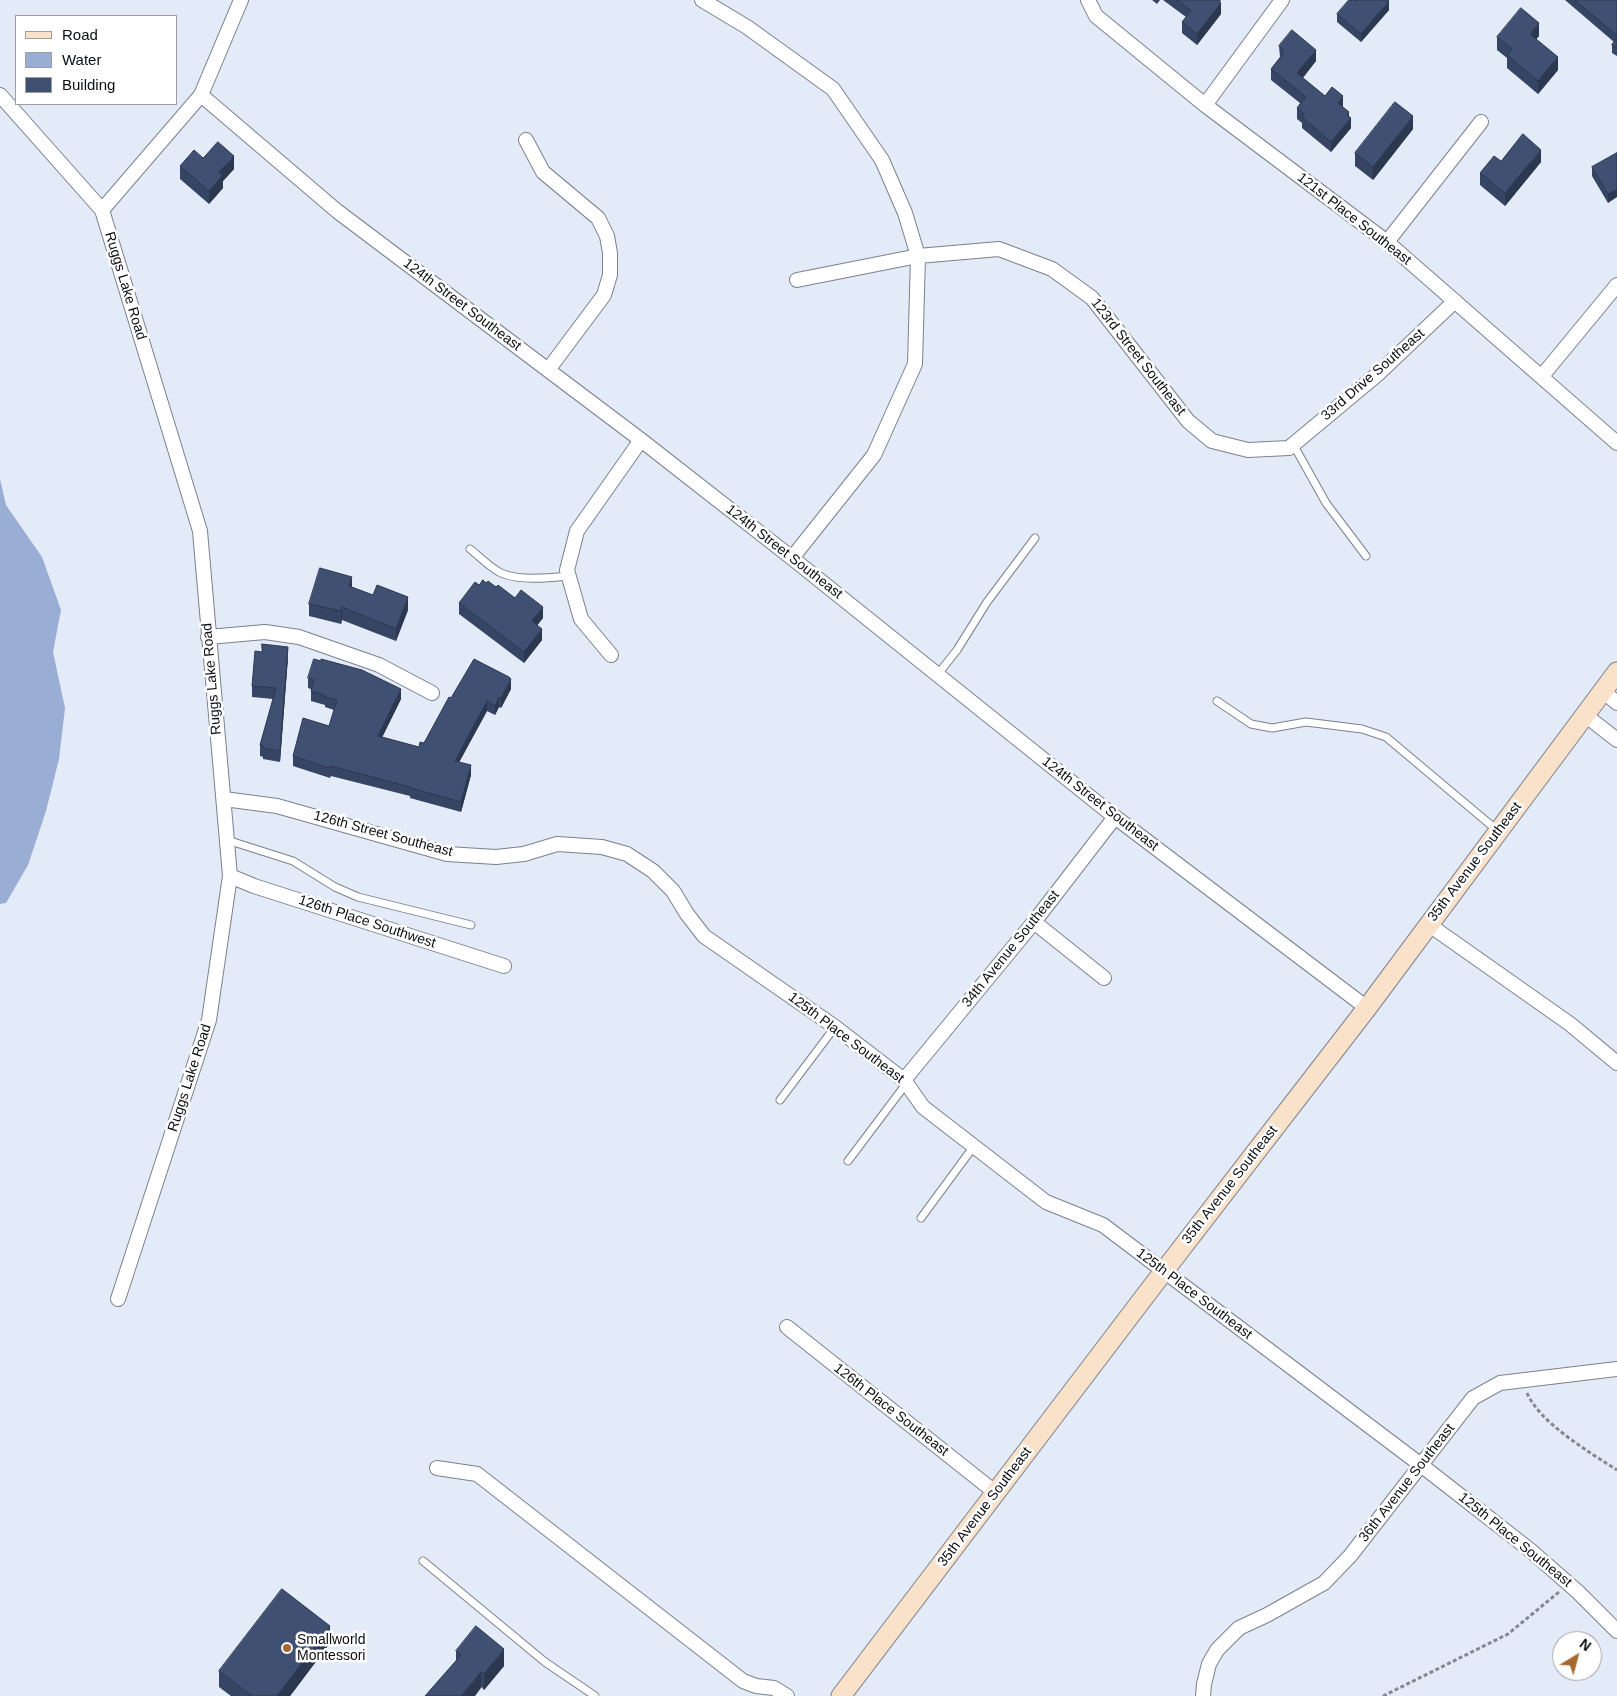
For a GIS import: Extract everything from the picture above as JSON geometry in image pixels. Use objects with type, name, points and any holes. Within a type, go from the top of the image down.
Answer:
[{"type":"street","points":[[102,210],[201,95],[241,0]]},
{"type":"street","points":[[702,0],[747,28],[833,90],[882,160],[905,213],[918,256],[915,364],[874,455],[792,558]]},
{"type":"street","name":"121st Place Southeast","points":[[1088,0],[1096,16],[1205,105],[1387,242],[1617,443]]},
{"type":"street","points":[[1205,105],[1282,0]]},
{"type":"street","name":"Ruggs Lake Road","points":[[0,94],[102,210],[200,531],[230,876],[209,1020],[118,1299]]},
{"type":"street","name":"124th Street Southeast","points":[[201,95],[337,211],[640,440],[792,558],[1115,817],[1367,1008]]},
{"type":"street","points":[[1387,242],[1481,122]]},
{"type":"street","points":[[526,140],[543,172],[598,218],[607,236],[610,253],[610,275],[604,295],[548,370]]},
{"type":"street","name":"123rd Street Southeast","points":[[798,280],[918,256],[999,249],[1052,269],[1092,298],[1188,421],[1212,440],[1248,450],[1291,446]]},
{"type":"street","points":[[1542,376],[1617,284]]},
{"type":"street","name":"33rd Drive Southeast","points":[[1291,446],[1379,373],[1455,301]]},
{"type":"street","points":[[611,655],[581,619],[567,570],[577,531],[640,440]]},
{"type":"street","points":[[208,637],[265,632],[299,637],[378,666],[432,692]]},
{"type":"street","name":"35th Avenue Southeast","points":[[841,1696],[1164,1271],[1367,1008],[1585,715],[1610,697],[1617,672]]},
{"type":"street","points":[[1585,715],[1617,740]]},
{"type":"street","name":"126th Street Southeast","points":[[224,799],[277,806],[446,854],[496,857],[524,854],[557,844],[602,847],[628,854],[653,871],[673,891],[686,914],[704,936],[726,953],[761,975]]},
{"type":"street","name":"34th Avenue Southeast","points":[[905,1082],[1034,922],[1115,817]]},
{"type":"street","name":"126th Place Southwest","points":[[230,876],[254,886],[504,966]]},
{"type":"street","points":[[1034,922],[1104,978]]},
{"type":"street","points":[[1428,924],[1570,1024],[1617,1063]]},
{"type":"street","name":"125th Place Southeast","points":[[761,975],[836,1027],[905,1082],[923,1108],[1046,1202],[1103,1225],[1421,1465],[1530,1550],[1569,1584],[1617,1631]]},
{"type":"street","name":"126th Place Southeast","points":[[787,1327],[996,1493]]},
{"type":"street","name":"36th Avenue Southeast","points":[[1203,1696],[1209,1664],[1217,1650],[1239,1628],[1267,1615],[1324,1583],[1350,1556],[1473,1398],[1500,1383],[1617,1369]]},
{"type":"street","points":[[437,1468],[477,1474],[743,1681],[756,1686],[774,1688],[787,1696]]},
{"type":"lane","points":[[1291,446],[1326,503],[1366,556]]},
{"type":"lane","points":[[938,674],[957,650],[988,602],[1035,538]]},
{"type":"lane","points":[[470,549],[500,572],[510,575],[545,578],[568,576]]},
{"type":"lane","points":[[1217,700],[1251,724],[1272,728],[1306,722],[1362,729],[1386,737],[1498,831]]},
{"type":"lane","points":[[227,840],[293,862],[335,887],[358,897],[472,925]]},
{"type":"lane","points":[[780,1100],[836,1027]]},
{"type":"lane","points":[[848,1161],[905,1082]]},
{"type":"lane","points":[[921,1218],[974,1146]]},
{"type":"lane","points":[[423,1561],[545,1662],[595,1696]]},
{"type":"path","points":[[1521,1381],[1530,1400],[1542,1416],[1585,1449],[1617,1470]]},
{"type":"path","points":[[1383,1696],[1508,1634],[1569,1584]]},
{"type":"water","points":[[0,479],[6,505],[42,557],[61,610],[53,652],[65,708],[59,759],[46,811],[28,865],[6,903],[0,904]]},
{"type":"building","points":[[1177,0],[1218,0],[1221,3],[1197,34],[1182,22],[1191,11]]},
{"type":"building","points":[[1349,0],[1389,1],[1361,34],[1337,14]]},
{"type":"building","points":[[1575,0],[1617,0],[1617,35]]},
{"type":"building","points":[[1521,8],[1539,23],[1530,34],[1558,57],[1538,81],[1507,55],[1512,49],[1497,37]]},
{"type":"building","points":[[1292,30],[1316,50],[1297,73],[1325,96],[1332,87],[1343,96],[1338,103],[1349,112],[1347,115],[1351,118],[1331,142],[1302,117],[1304,114],[1297,108],[1306,97],[1271,69],[1283,54],[1281,53],[1284,50],[1279,46]]},
{"type":"building","points":[[1617,38],[1617,48],[1612,45]]},
{"type":"building","points":[[1395,102],[1413,116],[1373,167],[1355,153]]},
{"type":"building","points":[[1523,134],[1541,150],[1505,193],[1480,173],[1494,156],[1501,161]]},
{"type":"building","points":[[218,142],[234,156],[219,172],[223,175],[209,191],[180,166],[194,150],[203,158]]},
{"type":"building","points":[[1617,153],[1617,189],[1608,194],[1592,167]]},
{"type":"building","points":[[320,568],[352,577],[349,586],[373,595],[377,585],[408,597],[396,629],[342,607],[341,611],[309,604]]},
{"type":"building","points":[[483,580],[496,587],[498,585],[515,598],[521,590],[543,607],[532,621],[542,629],[524,652],[459,603],[475,582],[479,585]]},
{"type":"building","points":[[262,644],[288,647],[280,751],[263,748],[260,745],[276,688],[252,686],[255,651],[262,652]]},
{"type":"building","points":[[314,659],[321,661],[321,659],[362,670],[401,689],[378,736],[419,747],[420,742],[424,743],[449,697],[451,698],[474,659],[509,677],[511,679],[495,706],[487,701],[455,761],[471,765],[461,802],[331,766],[330,768],[293,756],[303,718],[329,726],[337,700],[311,691],[314,679],[308,678]]},
{"type":"building","points":[[282,1589],[330,1626],[277,1696],[252,1696],[219,1671]]},
{"type":"building","points":[[476,1626],[504,1649],[484,1674],[481,1672],[461,1696],[425,1696],[461,1655],[456,1651]]},
{"type":"place","name":"Smallworld Montessori","points":[[287,1648]]}]
